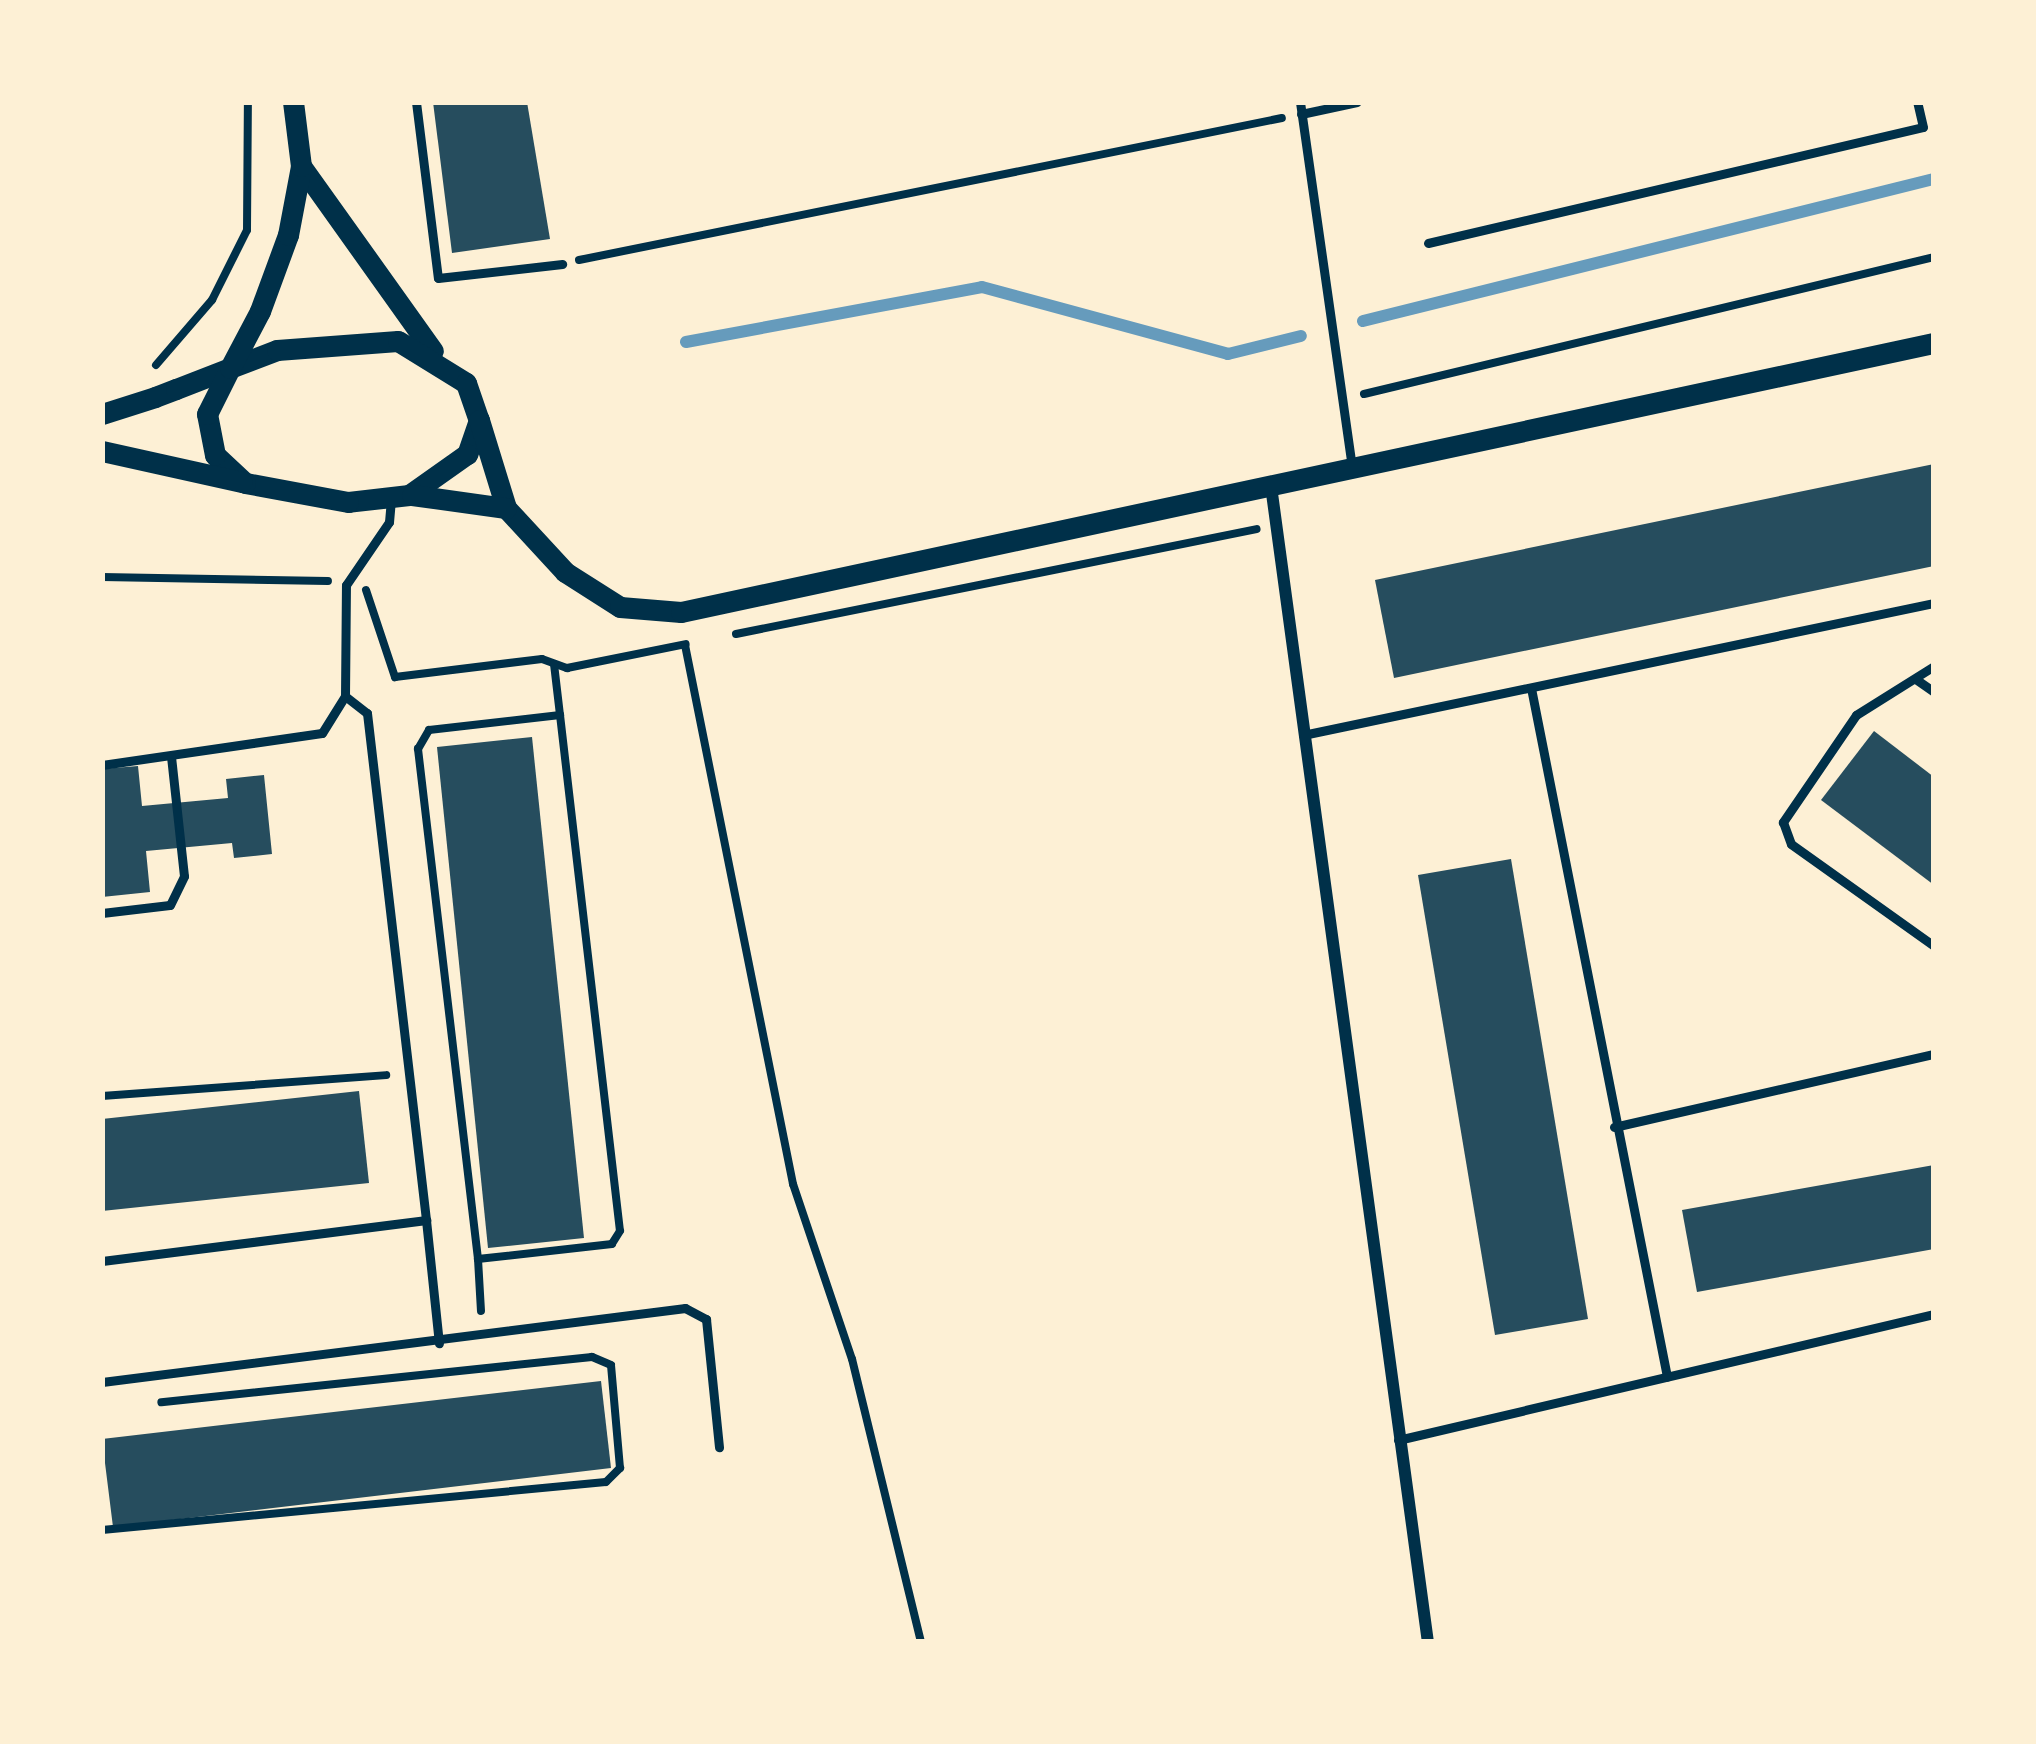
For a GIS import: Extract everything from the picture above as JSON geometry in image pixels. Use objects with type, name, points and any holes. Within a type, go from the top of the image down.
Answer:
[{"type":"street","points":[[245,483],[215,455],[207,414],[288,235],[302,166],[293,102]]},
{"type":"street","points":[[302,166],[435,355],[466,383],[506,508],[565,572],[620,607],[681,612],[1934,344]]},
{"type":"street","points":[[102,415],[230,368],[345,342],[435,355]]},
{"type":"street","points":[[400,496],[467,454],[479,421]]},
{"type":"street","points":[[102,451],[245,483],[290,498],[400,496],[506,508]]},
{"type":"street","points":[[1270,486],[1428,1642]]},
{"type":"lane","points":[[416,102],[437,278],[562,264]]},
{"type":"lane","points":[[1352,469],[1300,108],[1357,102]]},
{"type":"lane","points":[[1428,243],[1923,127],[1917,102]]},
{"type":"lane","points":[[102,765],[322,734],[345,696],[346,585],[389,523],[400,496]]},
{"type":"lane","points":[[1303,735],[1934,604]]},
{"type":"lane","points":[[1934,666],[1856,715],[1790,808],[1784,834],[1934,946]]},
{"type":"lane","points":[[1917,680],[1934,692]]},
{"type":"lane","points":[[1531,688],[1667,1377]]},
{"type":"lane","points":[[345,696],[367,713],[439,1343]]},
{"type":"lane","points":[[102,913],[170,904],[184,876],[171,756]]},
{"type":"lane","points":[[1614,1127],[1934,1054]]},
{"type":"lane","points":[[102,1261],[426,1220]]},
{"type":"lane","points":[[102,1382],[439,1343],[685,1308],[706,1319],[719,1447]]},
{"type":"lane","points":[[1398,1440],[1934,1314]]},
{"type":"path","points":[[141,374],[212,300],[247,230],[248,102]]},
{"type":"path","points":[[562,264],[1300,108]]},
{"type":"path","points":[[1342,399],[1934,257]]},
{"type":"path","points":[[685,645],[793,1184],[852,1359],[922,1642]]},
{"type":"path","points":[[554,664],[560,715],[620,1231],[612,1244],[478,1259],[418,748],[429,730],[560,715]]},
{"type":"path","points":[[102,1096],[376,1070],[393,1095]]},
{"type":"path","points":[[102,1530],[606,1482],[620,1468],[611,1365],[592,1358],[147,1403]]},
{"type":"building","points":[[433,102],[527,102],[550,239],[452,253]]},
{"type":"building","points":[[1934,464],[1934,566],[1394,678],[1375,580]]},
{"type":"building","points":[[1874,731],[1934,777],[1934,885],[1821,800]]},
{"type":"building","points":[[532,737],[584,1238],[488,1248],[437,747]]},
{"type":"building","points":[[138,766],[142,806],[228,798],[226,779],[264,775],[272,854],[234,858],[232,843],[146,851],[150,892],[102,897],[102,769]]},
{"type":"building","points":[[1511,859],[1588,1319],[1495,1335],[1418,875]]},
{"type":"building","points":[[359,1091],[369,1183],[102,1211],[102,1119]]},
{"type":"building","points":[[1934,1165],[1934,1249],[1697,1292],[1682,1210]]},
{"type":"building","points":[[601,1381],[611,1468],[113,1527],[102,1439]]},
{"type":"waterway","points":[[1363,321],[1934,179]]},
{"type":"waterway","points":[[686,342],[982,287],[1228,354],[1301,336]]}]
